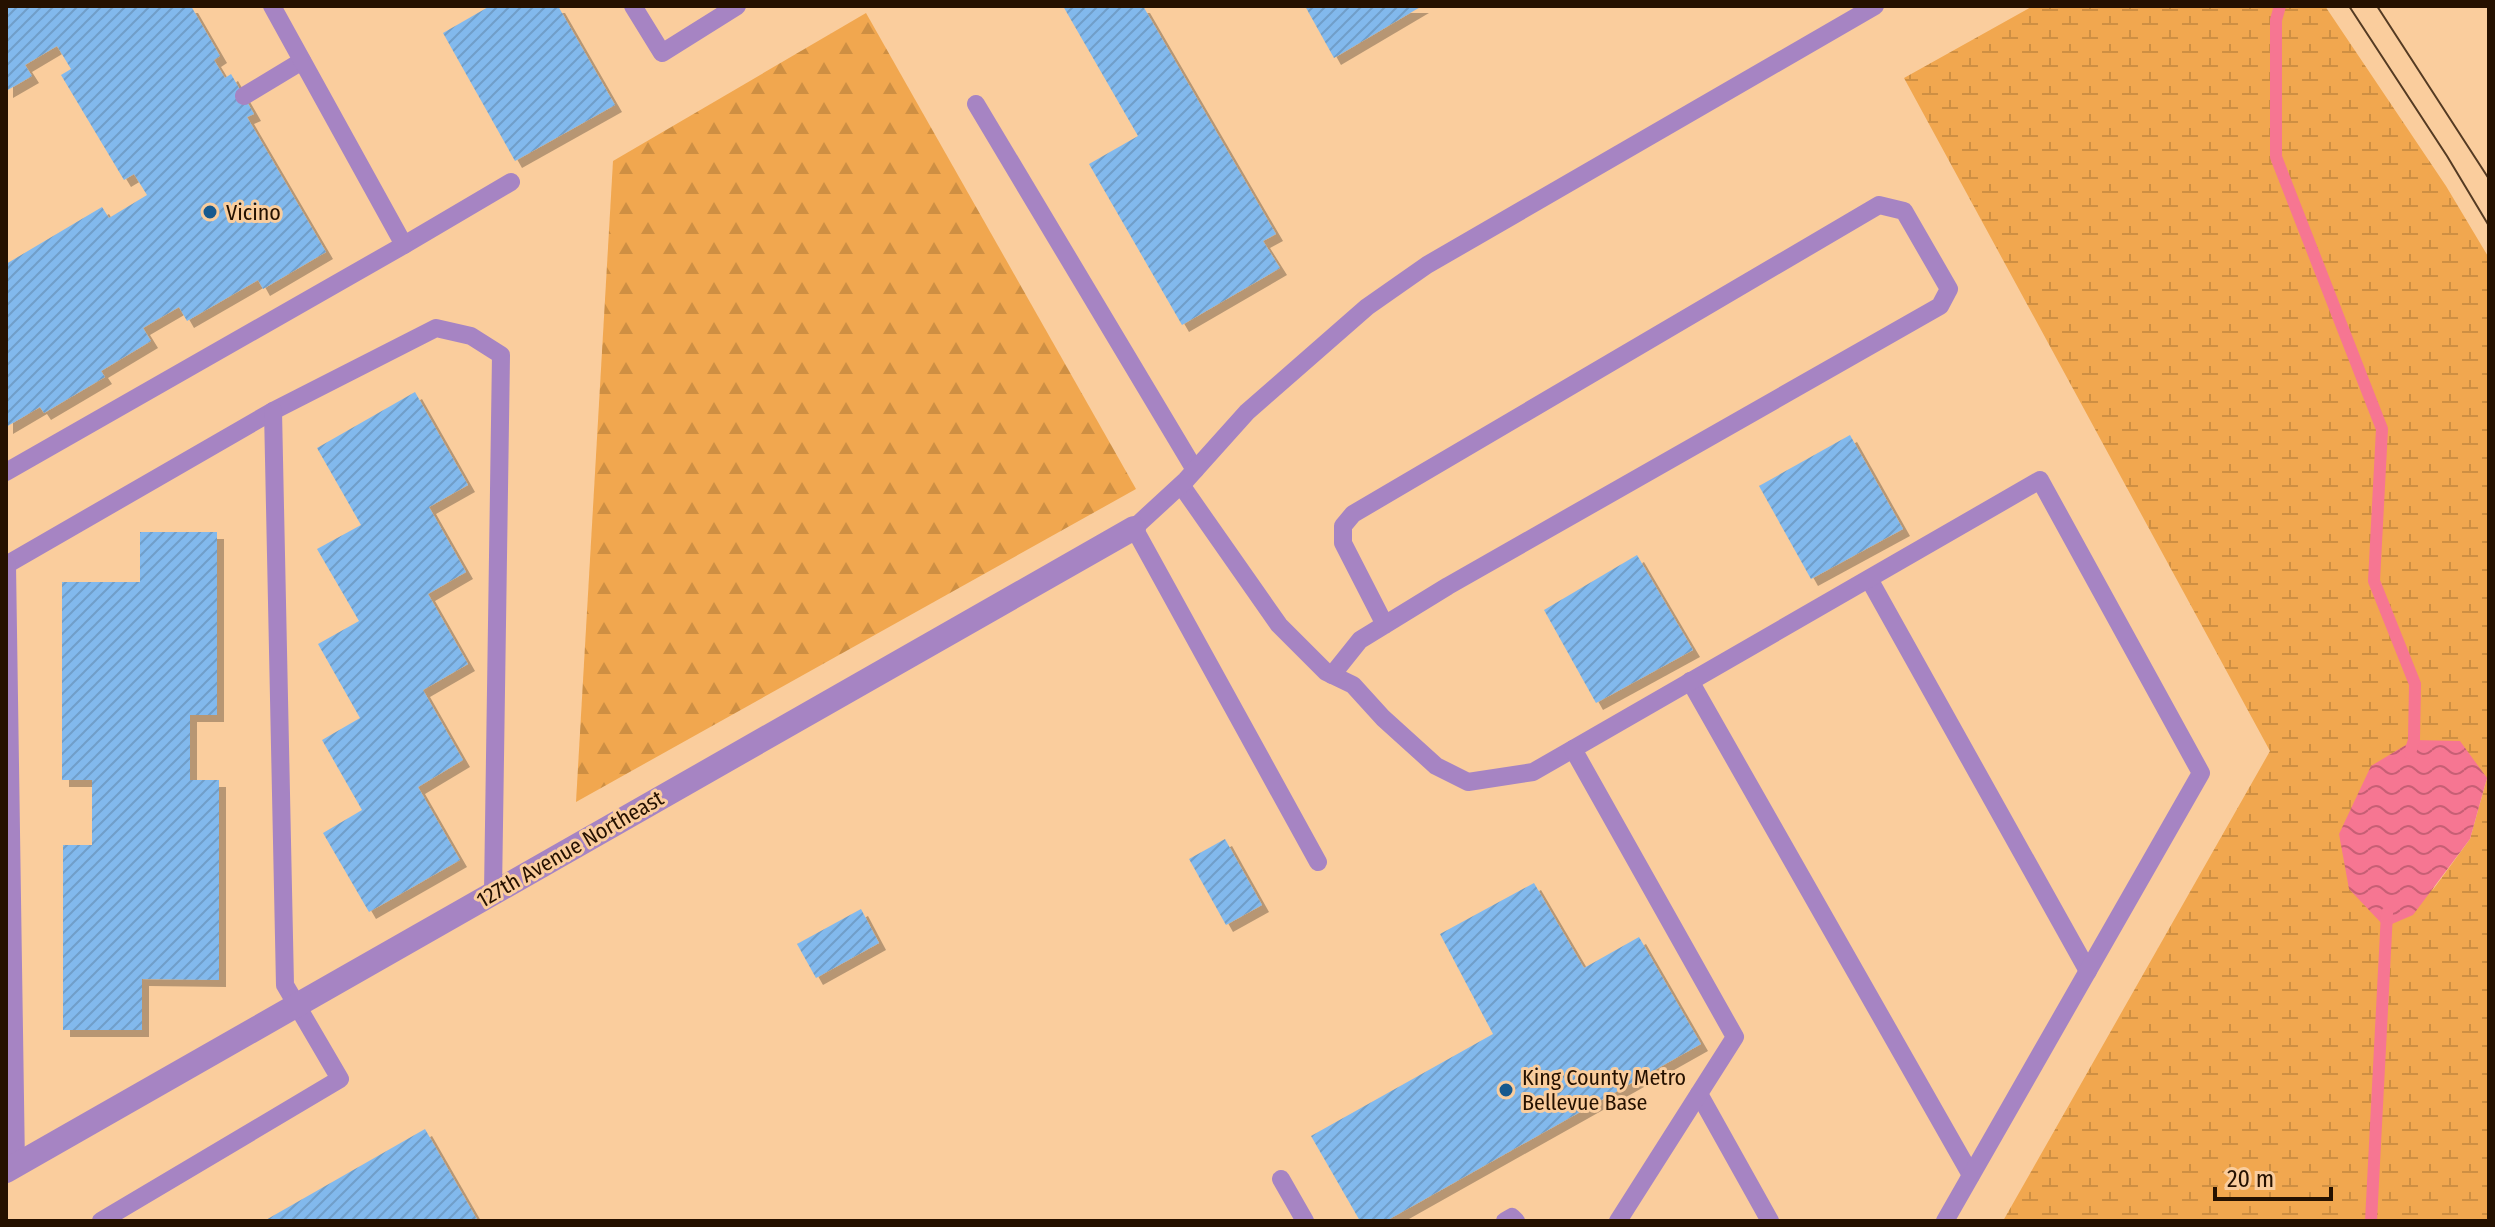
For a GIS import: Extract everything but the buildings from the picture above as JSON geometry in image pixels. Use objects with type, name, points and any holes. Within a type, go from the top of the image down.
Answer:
[{"type":"street","name":"127th Avenue Northeast","points":[[11,1168],[1134,528]]},
{"type":"lane","points":[[272,6],[404,245]]},
{"type":"lane","points":[[633,6],[662,53],[737,6]]},
{"type":"lane","points":[[1318,862],[1134,528],[1181,485],[1247,412],[1367,307],[1427,265],[1875,6]]},
{"type":"lane","points":[[244,96],[302,61]]},
{"type":"lane","points":[[976,104],[1195,470]]},
{"type":"lane","points":[[6,472],[511,182]]},
{"type":"lane","points":[[1332,675],[1360,640],[1385,625],[1448,586],[1940,306],[1949,289],[1904,211],[1879,205],[1353,514],[1343,526],[1343,543],[1385,625]]},
{"type":"lane","points":[[11,1168],[6,565],[273,411],[436,328],[471,336],[501,355],[493,892]]},
{"type":"lane","points":[[101,1221],[340,1079],[285,985],[273,411]]},
{"type":"lane","points":[[1181,485],[1279,625],[1326,672],[1353,685],[1383,718],[1436,766],[1468,782],[1533,772],[2040,480],[2201,773],[1945,1221]]},
{"type":"lane","points":[[1869,579],[2088,971]]},
{"type":"lane","points":[[1690,681],[1971,1175]]},
{"type":"lane","points":[[1573,749],[1735,1037],[1618,1221]]},
{"type":"lane","points":[[1699,1094],[1770,1221]]},
{"type":"lane","points":[[1281,1179],[1305,1221]]},
{"type":"lane","points":[[1505,1221],[1512,1217],[1516,1221]]},
{"type":"green space","points":[[2033,6],[2325,6],[2446,186],[2489,258],[2489,1221],[2003,1221],[2270,751],[1904,78]],"holes":[[[2487,778],[2470,839],[2432,891]]]},
{"type":"green space","points":[[866,13],[1136,489],[576,802],[613,161]]},
{"type":"water","points":[[2414,740],[2460,741],[2487,778],[2470,839],[2413,915],[2385,927],[2349,889],[2339,834],[2371,766]]},
{"type":"waterway","points":[[2280,6],[2276,20],[2276,157],[2382,429],[2374,581],[2415,684],[2414,740],[2410,753]]},
{"type":"waterway","points":[[2371,1221],[2387,913]]},
{"type":"tram line","points":[[2349,6],[2489,226]]},
{"type":"tram line","points":[[2377,6],[2489,179]]},
{"type":"place","name":"Vicino","points":[[210,212]]},
{"type":"place","name":"King County Metro Bellevue Base","points":[[1506,1090]]}]
